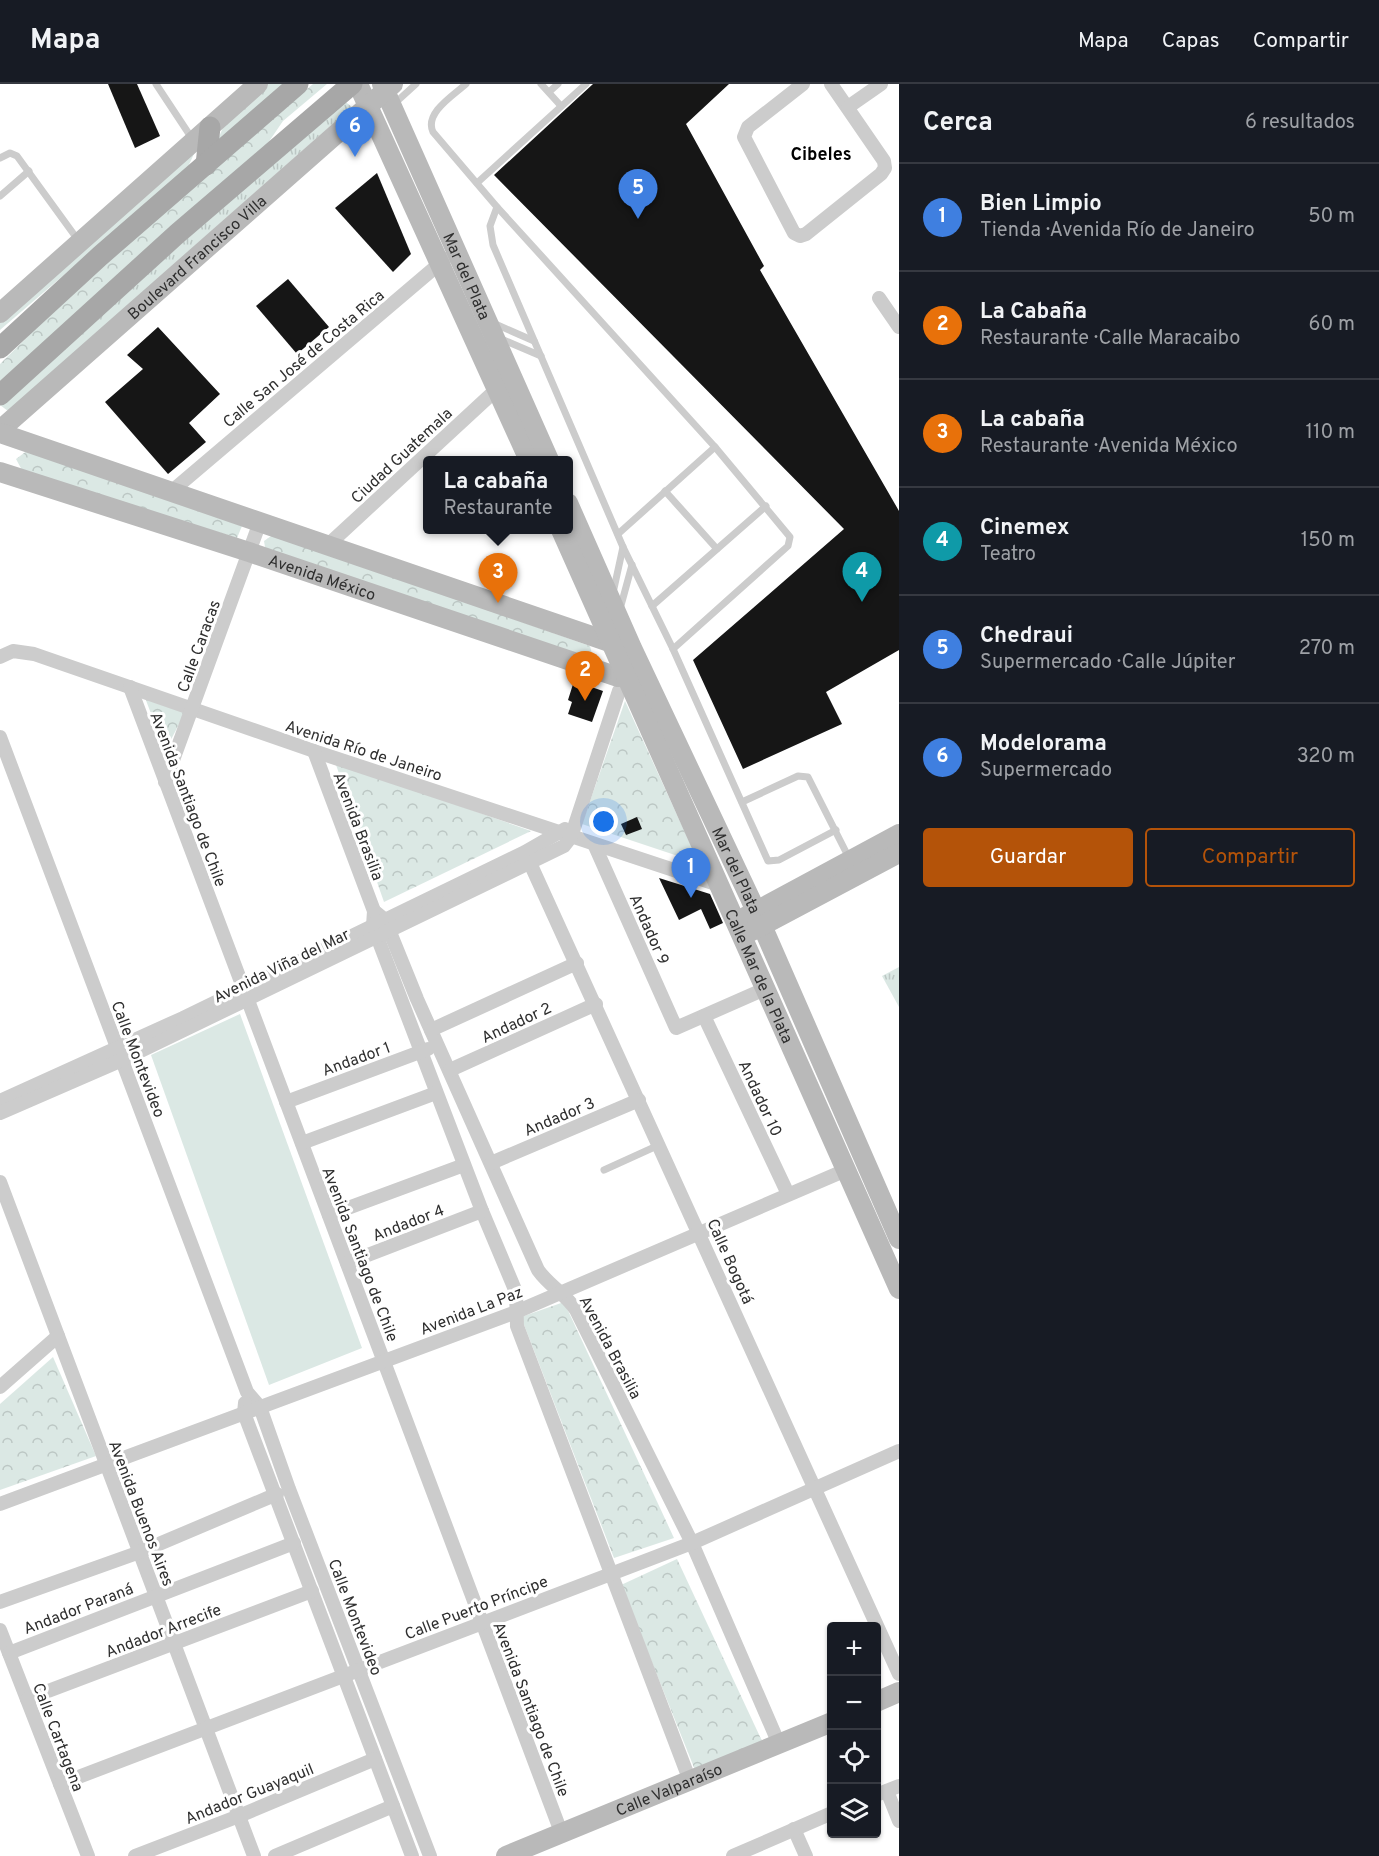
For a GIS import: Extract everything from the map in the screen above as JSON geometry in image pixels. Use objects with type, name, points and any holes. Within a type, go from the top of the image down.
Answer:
[{"type":"main road","points":[[0,313],[258,84]]},
{"type":"main road","points":[[0,348],[100,256],[298,84]]},
{"type":"main road","name":"Boulevard Francisco Villa","points":[[0,395],[177,234],[352,84]]},
{"type":"main road","points":[[358,84],[448,257],[497,389],[528,456]]},
{"type":"main road","name":"Boulevard Francisco Villa","points":[[0,432],[369,105],[388,91]]},
{"type":"main road","name":"Mar del Plata","points":[[388,91],[448,257],[490,328],[547,456]]},
{"type":"main road","points":[[206,165],[210,127]]},
{"type":"main road","name":"Avenida México","points":[[0,432],[612,645],[632,648]]},
{"type":"main road","name":"Avenida México","points":[[0,472],[636,676]]},
{"type":"main road","name":"Mar del Plata","points":[[573,514],[632,648],[636,676],[759,919],[899,1239]]},
{"type":"main road","name":"Calle Mar de la Plata","points":[[563,534],[612,645],[636,676],[719,885],[899,1289]]},
{"type":"main road","points":[[759,919],[851,861],[899,834]]},
{"type":"main road","points":[[738,929],[899,853]]},
{"type":"main road","points":[[881,1700],[899,1692]]},
{"type":"main road","name":"Calle Valparaíso","points":[[506,1856],[827,1724]]},
{"type":"street","points":[[803,84],[748,127],[744,134],[745,141],[794,233],[800,236],[825,219],[881,174],[885,168],[884,161],[831,84]]},
{"type":"street","points":[[848,107],[881,84]]},
{"type":"street","name":"Calle San José de Costa Rica","points":[[172,491],[448,257]]},
{"type":"street","points":[[879,298],[899,327]]},
{"type":"street","name":"Ciudad Guatemala","points":[[424,456],[497,389]]},
{"type":"street","name":"Ciudad Guatemala","points":[[328,545],[423,457]]},
{"type":"street","name":"Calle Caracas","points":[[165,782],[260,522]]},
{"type":"street","name":"Avenida Río de Janeiro","points":[[0,657],[14,651],[23,651],[314,751],[719,885]]},
{"type":"street","points":[[565,835],[574,822],[619,691],[636,676]]},
{"type":"street","name":"Avenida Santiago de Chile","points":[[129,687],[561,1832]]},
{"type":"street","name":"Calle Montevideo","points":[[0,737],[247,1392],[260,1407],[430,1856]]},
{"type":"street","name":"Avenida Brasilia","points":[[314,751],[381,929],[450,1070],[538,1270],[552,1288],[562,1292],[576,1310],[692,1543],[780,1744]]},
{"type":"street","name":"Avenida Viña del Mar","points":[[0,1113],[381,929],[565,835]]},
{"type":"street","name":"Avenida Viña del Mar","points":[[381,929],[531,863],[564,846],[565,835]]},
{"type":"street","name":"Andador 9","points":[[594,844],[676,1028],[704,1016]]},
{"type":"street","name":"Calle Bogotá","points":[[531,863],[899,1674]]},
{"type":"street","points":[[381,929],[436,1093],[516,1292],[517,1326],[690,1781]]},
{"type":"street","points":[[431,1029],[577,963]]},
{"type":"street","points":[[704,1016],[765,989]]},
{"type":"street","name":"Andador 2","points":[[450,1070],[596,1004]]},
{"type":"street","name":"Andador 10","points":[[704,1016],[788,1194]]},
{"type":"street","name":"Andador 1","points":[[286,1102],[438,1045]]},
{"type":"street","name":"Avenida Viña del Mar","points":[[0,1101],[119,1054]]},
{"type":"street","points":[[302,1143],[436,1093]]},
{"type":"street","name":"Andador 3","points":[[491,1163],[639,1100]]},
{"type":"street","points":[[329,1215],[464,1165]]},
{"type":"street","name":"Avenida La Paz","points":[[0,1504],[516,1312],[846,1170]]},
{"type":"street","name":"Avenida Buenos Aires","points":[[0,1182],[4,1209],[58,1336],[254,1856]]},
{"type":"street","name":"Andador 4","points":[[347,1263],[482,1211]]},
{"type":"street","points":[[0,1387],[58,1336]]},
{"type":"street","name":"Calle Montevideo","points":[[247,1392],[244,1413],[277,1494],[412,1856]]},
{"type":"street","name":"Calle Puerto Príncipe","points":[[60,1784],[692,1543],[899,1451]]},
{"type":"street","points":[[0,1602],[140,1552],[277,1494]]},
{"type":"street","name":"Andador Paraná","points":[[9,1653],[294,1543]]},
{"type":"street","name":"Andador Arrecife","points":[[27,1699],[312,1591]]},
{"type":"street","name":"Calle Cartagena","points":[[0,1630],[87,1856]]},
{"type":"street","name":"Andador Guayaquil","points":[[135,1856],[239,1816],[375,1759]]},
{"type":"street","points":[[887,1790],[899,1821]]},
{"type":"street","points":[[275,1856],[393,1806]]},
{"type":"street","points":[[732,1856],[827,1816]]},
{"type":"street","points":[[795,1829],[806,1856]]},
{"type":"lane","points":[[156,84],[194,141]]},
{"type":"lane","points":[[388,91],[416,84]]},
{"type":"lane","points":[[466,84],[433,115],[430,123],[433,132],[497,207],[715,447],[790,537],[788,546],[673,650]]},
{"type":"lane","points":[[541,84],[561,106]]},
{"type":"lane","points":[[549,92],[558,84]]},
{"type":"lane","points":[[477,183],[586,84]]},
{"type":"lane","points":[[0,158],[10,153],[17,156],[80,242]]},
{"type":"lane","points":[[0,196],[29,171]]},
{"type":"lane","points":[[497,207],[492,215],[490,235],[534,341],[623,547],[770,862],[836,830]]},
{"type":"lane","points":[[490,328],[534,341]]},
{"type":"lane","points":[[490,328],[541,356]]},
{"type":"lane","points":[[618,534],[715,447]]},
{"type":"lane","points":[[666,491],[717,549]]},
{"type":"lane","points":[[652,606],[766,506]]},
{"type":"lane","points":[[615,607],[623,547]]},
{"type":"lane","points":[[615,607],[632,565]]},
{"type":"lane","points":[[742,802],[803,776],[812,781],[851,861]]},
{"type":"lane","points":[[604,1170],[660,1144]]},
{"type":"green space","points":[[268,84],[283,84],[215,146],[225,123]]},
{"type":"green space","points":[[313,84],[327,84],[283,121],[268,143],[0,381],[0,364],[77,288]]},
{"type":"green space","points":[[343,100],[352,107],[8,411],[0,405]]},
{"type":"green space","points":[[199,143],[187,169],[0,330],[0,320]]},
{"type":"green space","points":[[28,450],[242,526],[237,538],[23,472],[16,459]]},
{"type":"green space","points":[[274,534],[590,646],[592,654],[589,660],[270,551],[265,547],[264,541]]},
{"type":"green space","points":[[144,695],[187,709],[165,751]]},
{"type":"green space","points":[[625,701],[699,863],[582,824]]},
{"type":"green space","points":[[335,762],[531,831],[384,902]]},
{"type":"green space","points":[[899,967],[899,1007],[882,976]]},
{"type":"green space","points":[[240,1014],[362,1348],[269,1385],[151,1055]]},
{"type":"green space","points":[[564,1302],[674,1538],[614,1558],[521,1317]]},
{"type":"green space","points":[[53,1357],[96,1456],[0,1490],[0,1404]]},
{"type":"green space","points":[[677,1559],[762,1741],[695,1770],[621,1585]]},
{"type":"building","points":[[108,84],[137,84],[160,136],[135,148]]},
{"type":"building","points":[[593,84],[729,84],[686,124],[764,266],[760,270],[899,511],[899,650],[826,692],[842,724],[743,769],[693,660],[844,529],[494,175]]},
{"type":"building","points":[[377,173],[411,254],[393,272],[335,208]]},
{"type":"building","points":[[288,279],[329,327],[297,354],[256,306]]},
{"type":"building","points":[[158,327],[220,394],[189,423],[206,442],[168,474],[105,402],[143,369],[127,355]]},
{"type":"building","points":[[574,681],[603,691],[592,722],[568,714],[572,702],[568,700]]},
{"type":"building","points":[[637,817],[642,829],[626,835],[621,824]]},
{"type":"building","points":[[659,878],[710,894],[723,923],[710,929],[701,909],[679,920]]},
{"type":"place","name":"Modelorama","points":[[355,157]]},
{"type":"place","name":"Chedraui","points":[[638,219]]},
{"type":"place","name":"Cinemex","points":[[862,602]]},
{"type":"place","name":"La cabaña","points":[[498,603]]},
{"type":"place","name":"La Cabaña","points":[[585,701]]},
{"type":"place","name":"Bien Limpio","points":[[691,898]]},
{"type":"district","name":"Cibeles","points":[[821,154]]}]
